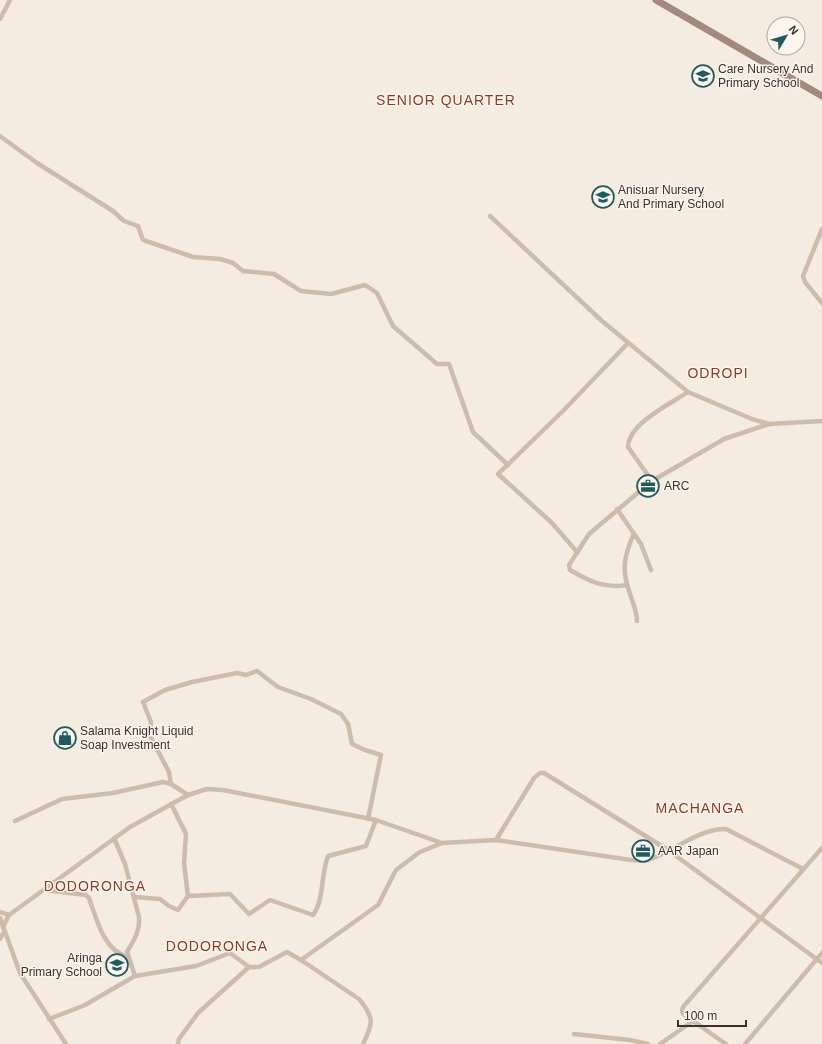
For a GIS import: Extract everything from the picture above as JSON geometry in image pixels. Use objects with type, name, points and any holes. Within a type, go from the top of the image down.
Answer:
[{"type":"main road","points":[[656,0],[822,96]]},
{"type":"street","points":[[0,19],[10,0]]},
{"type":"street","points":[[0,136],[37,163],[113,211],[124,221],[138,226],[142,240],[193,257],[220,259],[233,263],[243,271],[274,274],[301,291],[331,294],[365,286],[377,292],[393,326],[437,364],[449,364],[473,432],[508,465]]},
{"type":"street","points":[[490,216],[602,321],[688,392],[752,419],[769,424]]},
{"type":"street","points":[[822,229],[803,276],[808,286],[822,304]]},
{"type":"street","points":[[577,552],[552,523],[498,474],[564,410],[628,343]]},
{"type":"street","points":[[652,481],[628,447],[631,434],[642,422],[688,392]]},
{"type":"street","points":[[627,585],[612,587],[605,586],[570,570],[569,565],[589,534],[617,509],[652,481],[724,439],[769,424],[822,421]]},
{"type":"street","points":[[617,509],[644,550],[652,570]]},
{"type":"street","points":[[634,533],[624,561],[627,585],[637,613],[637,621]]},
{"type":"street","points":[[171,784],[168,772],[150,736],[151,722],[143,702],[165,690],[192,682],[237,673],[246,675],[258,672],[278,687],[311,699],[341,714],[348,724],[352,744],[381,755],[368,819]]},
{"type":"street","points":[[496,840],[534,778],[540,773],[544,773],[668,850],[822,963]]},
{"type":"street","points":[[15,821],[62,799],[113,793],[163,782],[171,784],[188,795]]},
{"type":"street","points":[[0,939],[9,915],[114,838],[130,827],[188,795],[207,789],[223,790],[376,820],[442,843]]},
{"type":"street","points":[[134,897],[160,899],[168,906],[178,910],[188,896],[184,863],[186,834],[171,804]]},
{"type":"street","points":[[188,896],[230,894],[249,914],[270,900],[314,915],[318,904],[328,856],[366,846],[376,820]]},
{"type":"street","points":[[301,960],[378,905],[396,870],[420,852],[442,843],[496,840],[631,860],[646,860],[688,839],[718,829],[726,829],[803,869]]},
{"type":"street","points":[[114,838],[125,864],[140,926],[137,936],[127,952],[127,957],[135,976]]},
{"type":"street","points":[[726,1044],[684,1014],[682,1010],[683,1007],[759,918],[822,848]]},
{"type":"street","points":[[45,890],[86,895],[89,898],[106,941],[118,954],[127,957]]},
{"type":"street","points":[[0,912],[9,915]]},
{"type":"street","points":[[0,918],[20,973],[66,1044]]},
{"type":"street","points":[[49,1019],[84,1006],[135,976],[196,966],[230,953],[249,967],[259,967],[287,952],[359,999],[371,1018],[371,1026],[363,1044]]},
{"type":"street","points":[[745,1044],[822,953]]},
{"type":"street","points":[[178,1044],[179,1039],[198,1013],[249,967]]},
{"type":"street","points":[[660,1044],[693,1020]]},
{"type":"street","points":[[574,1034],[630,1040],[648,1044]]},
{"type":"place","name":"Care Nursery And Primary School","points":[[703,76]]},
{"type":"place","name":"Anisuar Nursery And Primary School","points":[[603,197]]},
{"type":"place","name":"ARC","points":[[648,486]]},
{"type":"place","name":"Salama Knight Liquid Soap Investment","points":[[65,738]]},
{"type":"place","name":"AAR Japan","points":[[643,851]]},
{"type":"place","name":"Aringa Primary School","points":[[117,965]]},
{"type":"district","name":"SENIOR QUARTER","points":[[446,100]]},
{"type":"district","name":"ODROPI","points":[[718,373]]},
{"type":"district","name":"MACHANGA","points":[[700,808]]},
{"type":"district","name":"DODORONGA","points":[[95,886]]},
{"type":"district","name":"DODORONGA","points":[[217,946]]}]
